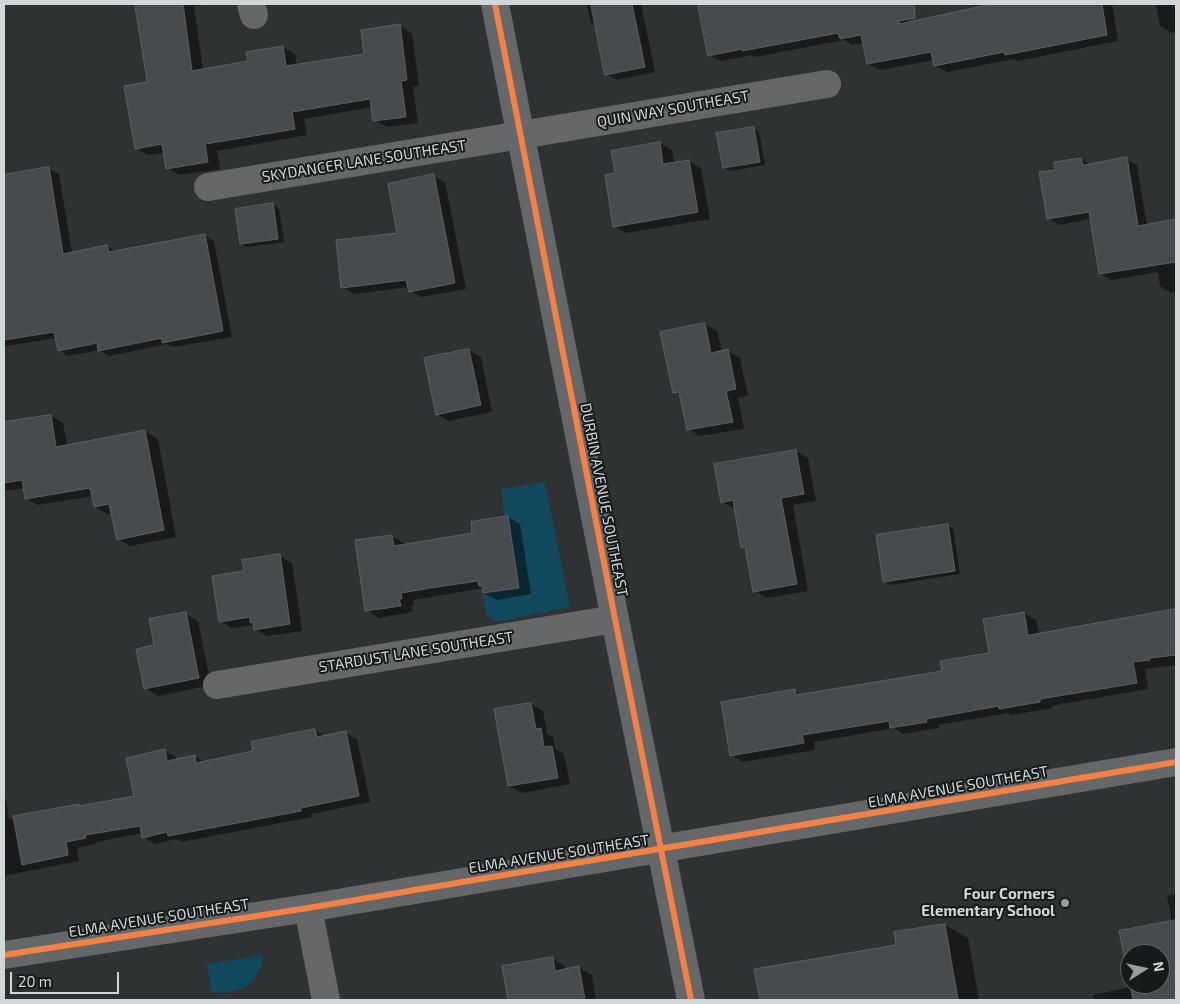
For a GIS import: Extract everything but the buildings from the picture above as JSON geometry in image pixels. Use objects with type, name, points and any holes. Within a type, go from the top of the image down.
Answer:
[{"type":"street","name":"DURBIN AVENUE SOUTHEAST","points":[[495,4],[691,1000]]},
{"type":"street","name":"QUIN WAY SOUTHEAST","points":[[520,135],[827,84]]},
{"type":"street","name":"SKYDANCER LANE SOUTHEAST","points":[[208,187],[520,135]]},
{"type":"street","name":"STARDUST LANE SOUTHEAST","points":[[217,685],[615,619]]},
{"type":"street","name":"ELMA AVENUE SOUTHEAST","points":[[4,955],[308,908],[1176,762]]},
{"type":"street","points":[[308,908],[326,1000]]},
{"type":"shaded area","points":[[545,482],[570,607],[500,621],[493,620],[486,614],[483,593],[519,587],[508,516],[504,516],[501,489]]},
{"type":"shaded area","points":[[263,955],[262,965],[258,973],[246,986],[230,992],[220,993],[211,991],[207,964]]},
{"type":"cycle path","points":[[495,4],[691,1000]]},
{"type":"cycle path","points":[[4,955],[308,908],[1176,762]]},
{"type":"place","name":"Four Corners Elementary School","points":[[1065,903]]}]
